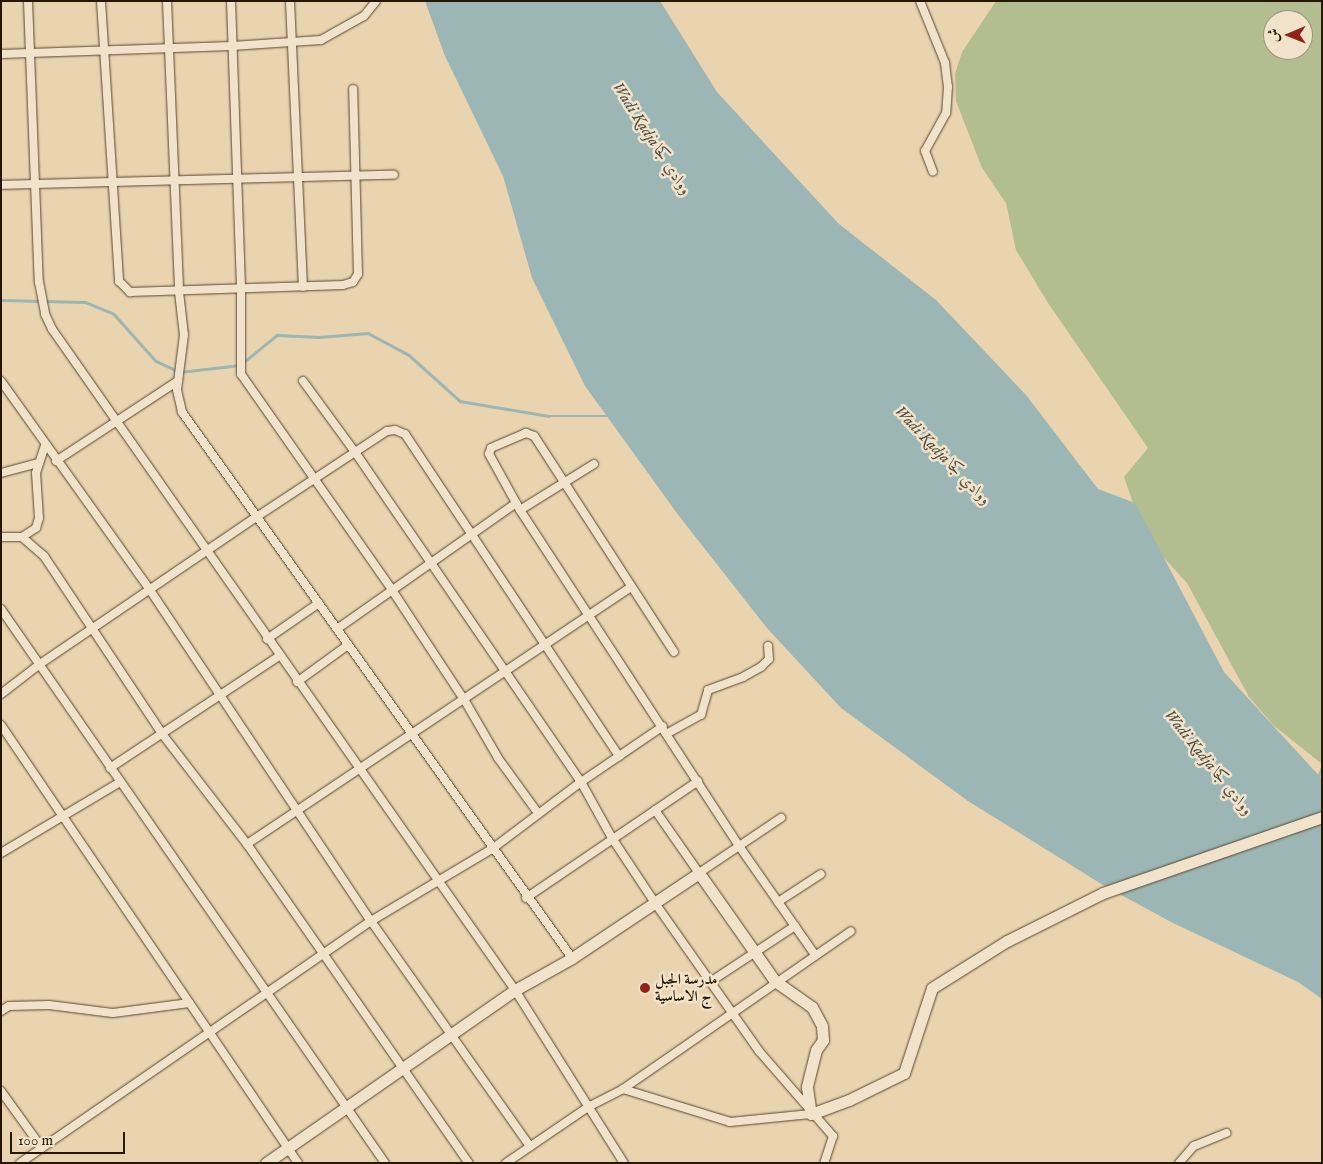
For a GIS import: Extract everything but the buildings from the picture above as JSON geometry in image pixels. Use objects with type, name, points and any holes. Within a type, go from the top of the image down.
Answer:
[{"type":"main road","points":[[266,1163],[515,990],[572,958],[699,873],[774,981],[812,1007],[822,1026],[823,1040],[816,1050],[807,1087],[811,1114],[850,1100],[904,1073],[932,988],[1007,941],[1103,893],[1322,817]]},
{"type":"street","points":[[28,1],[39,282],[45,314],[206,552],[515,990],[624,1163]]},
{"type":"street","points":[[101,1],[110,182],[118,281],[130,292],[303,287],[343,285],[353,282],[358,274],[353,89]]},
{"type":"street","points":[[168,1],[179,292],[184,335],[178,381],[178,401],[182,412],[258,516],[526,898],[572,958]]},
{"type":"street","points":[[231,1],[241,289],[241,374],[313,480],[392,590],[465,701],[498,758],[538,813]]},
{"type":"street","points":[[290,1],[303,287]]},
{"type":"street","points":[[1,54],[232,46],[321,40],[364,16],[376,1]]},
{"type":"street","points":[[920,1],[945,63],[948,87],[946,113],[926,151],[933,172]]},
{"type":"street","points":[[1,184],[174,182],[394,175]]},
{"type":"street","points":[[1,381],[45,446],[150,590],[371,921],[530,1146]]},
{"type":"street","points":[[56,461],[178,381]]},
{"type":"street","points":[[303,381],[432,563],[581,782],[612,838],[759,1052],[811,1114],[833,1136],[824,1163]]},
{"type":"street","points":[[1,694],[40,664],[258,516],[387,431],[399,430],[548,646],[619,756]]},
{"type":"street","points":[[674,652],[630,588],[531,433],[491,448],[489,454],[518,507],[668,733],[738,846],[815,955]]},
{"type":"street","points":[[1,537],[22,537],[36,528],[39,518],[38,463],[45,446]]},
{"type":"street","points":[[1,473],[38,463]]},
{"type":"street","points":[[337,629],[472,535],[594,464]]},
{"type":"street","points":[[22,537],[44,556],[90,630],[163,734],[247,844],[469,1163]]},
{"type":"street","points":[[247,844],[548,646],[630,588]]},
{"type":"street","points":[[267,639],[319,603]]},
{"type":"street","points":[[1,609],[345,1108],[385,1163]]},
{"type":"street","points":[[297,682],[348,645]]},
{"type":"street","points":[[668,733],[701,715],[708,690],[743,678],[761,667],[768,659],[768,646]]},
{"type":"street","points":[[110,768],[222,697],[279,656]]},
{"type":"street","points":[[1,725],[298,1163]]},
{"type":"street","points":[[20,1163],[210,1034],[265,992],[371,921],[440,882],[492,849],[581,782],[663,726]]},
{"type":"street","points":[[526,898],[698,781]]},
{"type":"street","points":[[1,853],[120,782]]},
{"type":"street","points":[[655,810],[699,873],[781,818]]},
{"type":"street","points":[[778,902],[821,874]]},
{"type":"street","points":[[710,982],[795,926]]},
{"type":"street","points":[[506,1163],[588,1107],[623,1089],[774,981],[851,931]]},
{"type":"street","points":[[1,1011],[9,1006],[49,1005],[113,1013],[189,1002]]},
{"type":"street","points":[[623,1089],[730,1122],[811,1114]]},
{"type":"street","points":[[1,1091],[42,1148]]},
{"type":"street","points":[[1179,1163],[1194,1146],[1227,1133]]},
{"type":"green space","points":[[996,1],[1322,1],[1322,764],[1273,725],[1249,697],[1187,583],[1145,537],[1124,477],[1148,448],[1048,303],[1016,250],[1006,203],[982,168],[956,101],[955,74],[962,52]]},
{"type":"water","name":"Wadi Kadja ووادي كجا","points":[[425,1],[660,1],[717,92],[839,224],[936,300],[1026,395],[1098,489],[1135,503],[1224,672],[1322,779],[1322,999],[1298,982],[1173,923],[1103,885],[968,801],[841,708],[767,628],[679,516],[585,386],[532,278],[503,176],[445,56]]},
{"type":"waterway","points":[[1,300],[85,302],[114,314],[156,361],[180,372],[240,365],[277,335],[319,337],[368,333],[409,355],[460,401],[549,416],[607,416]]},
{"type":"waterway","points":[[1319,775],[1322,767]]},
{"type":"place","name":"مدرسة الجبل ج الاساسية","points":[[645,988]]}]
